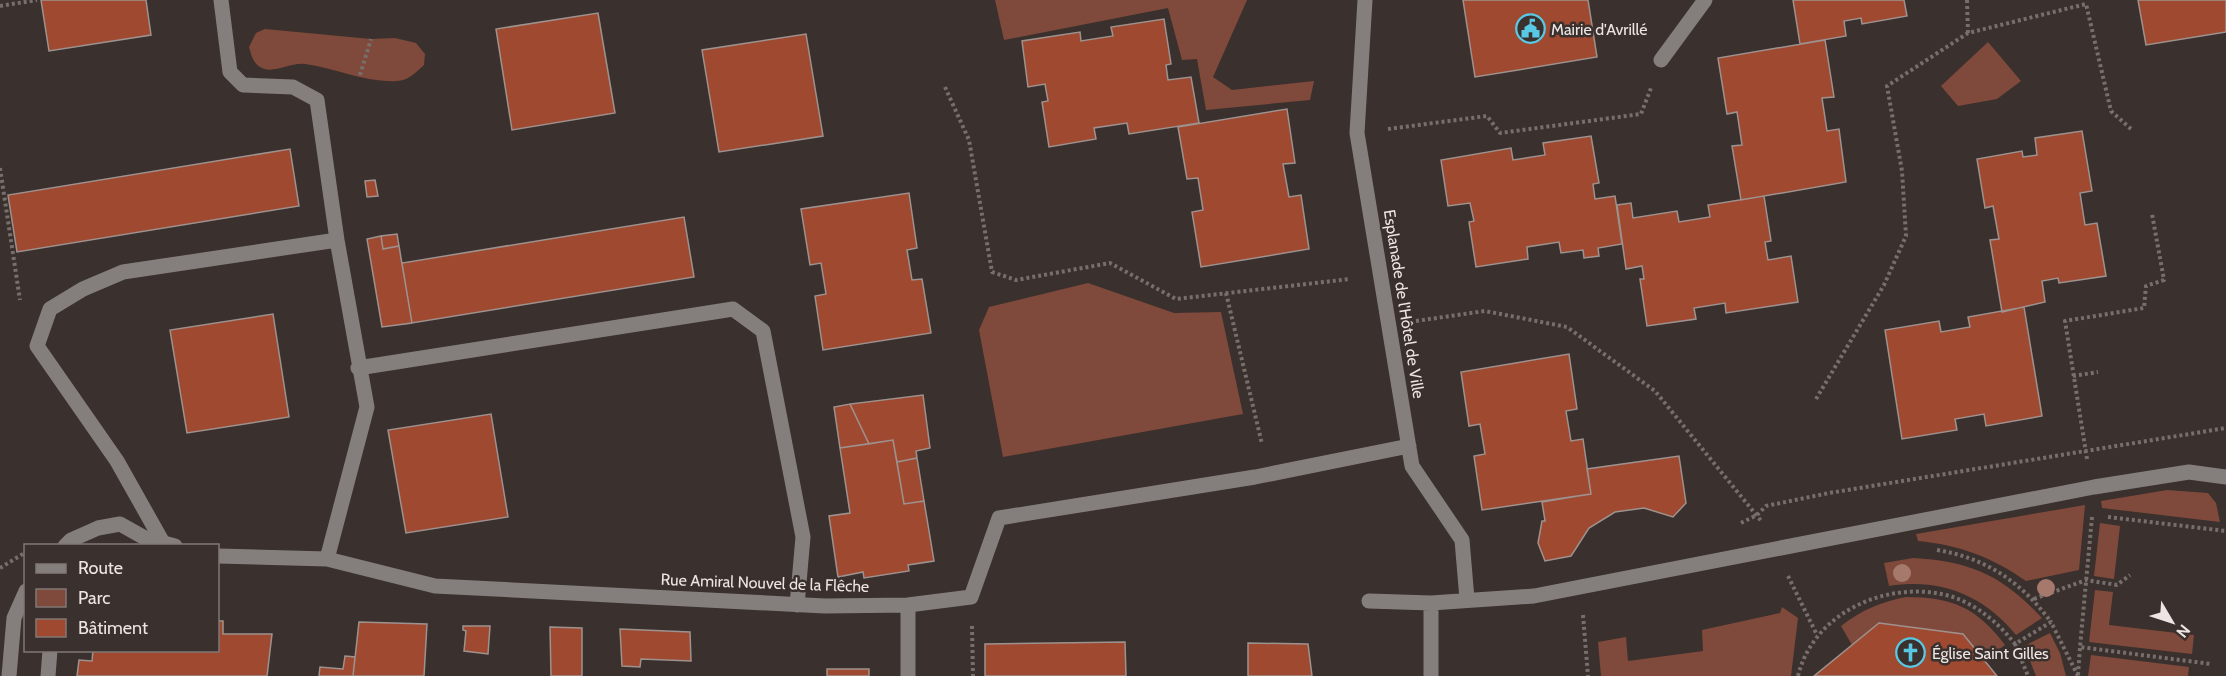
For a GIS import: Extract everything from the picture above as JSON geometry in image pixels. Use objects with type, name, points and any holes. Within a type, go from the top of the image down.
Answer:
[{"type":"street","points":[[221,0],[230,72],[243,85],[293,87],[316,100],[358,368],[367,407],[327,559]]},
{"type":"street","name":"Esplanade de l'Hôtel de Ville","points":[[1365,0],[1357,133],[1412,466],[1462,540],[1467,599]]},
{"type":"street","points":[[1661,60],[1705,0]]},
{"type":"street","points":[[168,544],[117,461],[37,346],[50,309],[83,289],[123,272],[337,240]]},
{"type":"street","points":[[358,368],[733,309],[763,331],[803,537],[797,605]]},
{"type":"street","points":[[971,597],[999,518],[1262,475],[1409,446]]},
{"type":"street","points":[[1369,601],[1431,603],[1534,596],[1774,547],[2094,487],[2189,472],[2226,477]]},
{"type":"street","points":[[67,544],[98,528],[120,524],[140,542],[168,544]]},
{"type":"street","name":"Rue Amiral Nouvel de la Flêche","points":[[219,556],[327,559],[435,586],[797,605],[908,605],[971,597]]},
{"type":"street","points":[[9,676],[14,618],[24,596]]},
{"type":"street","points":[[1431,603],[1431,676]]},
{"type":"street","points":[[908,605],[908,676]]},
{"type":"street","points":[[48,676],[50,652]]},
{"type":"path","points":[[0,6],[37,0]]},
{"type":"path","points":[[1967,0],[1968,33]]},
{"type":"path","points":[[1816,399],[1884,285],[1905,236],[1902,171],[1887,86],[1968,33],[2086,4],[2111,111],[2132,130]]},
{"type":"path","points":[[360,75],[371,39]]},
{"type":"path","points":[[1357,133],[1487,116],[1500,133],[1641,114],[1661,60]]},
{"type":"path","points":[[945,87],[969,140],[992,272],[1017,280],[1110,263],[1176,299],[1380,275]]},
{"type":"path","points":[[0,168],[20,300]]},
{"type":"path","points":[[1929,550],[1964,555],[1989,565],[2013,580],[2034,599],[2051,622],[2078,676],[2094,487],[2085,449],[2065,321],[2144,308],[2146,286],[2164,280],[2152,214]]},
{"type":"path","points":[[1226,293],[1262,475]]},
{"type":"path","points":[[1389,325],[1485,311],[1567,327],[1655,391],[1756,515],[1772,535],[1774,547],[1817,635]]},
{"type":"path","points":[[2073,376],[2098,372]]},
{"type":"path","points":[[1731,528],[1756,515],[1766,506],[2085,449],[2226,428]]},
{"type":"path","points":[[2092,516],[2226,531]]},
{"type":"path","points":[[0,568],[24,553]]},
{"type":"path","points":[[2034,599],[2086,580],[2117,585],[2130,576]]},
{"type":"path","points":[[1580,586],[1588,676]]},
{"type":"path","points":[[1798,676],[1808,646],[1817,635],[1848,611],[1891,593],[1912,591],[1945,595],[1975,607],[1990,618],[2015,645],[2028,676]]},
{"type":"path","points":[[971,597],[973,676]]},
{"type":"path","points":[[2015,645],[2051,622]]},
{"type":"path","points":[[2080,647],[2211,664]]},
{"type":"green space","points":[[995,0],[1247,0],[1213,77],[1232,90],[1314,81],[1310,100],[1206,110],[1197,59],[1182,60],[1168,8],[1004,40]]},
{"type":"green space","points":[[265,29],[371,39],[395,38],[416,43],[425,54],[424,65],[401,81],[362,78],[305,64],[265,69],[256,63],[249,47],[256,33]]},
{"type":"green space","points":[[1988,42],[2021,81],[1997,99],[1958,106],[1941,86]]},
{"type":"green space","points":[[1088,283],[1174,313],[1221,312],[1243,414],[1003,457],[979,330],[989,307]]},
{"type":"green space","points":[[2167,490],[2208,493],[2216,503],[2220,522],[2102,508],[2101,501]]},
{"type":"green space","points":[[2085,505],[2079,570],[2026,581],[2001,565],[1975,553],[1918,541],[1916,534]]},
{"type":"green space","points":[[2100,523],[2120,526],[2114,579],[2094,576]]},
{"type":"green space","points":[[1913,558],[1952,563],[1985,573],[2014,591],[2042,618],[2016,635],[1990,609],[1960,592],[1926,585],[1889,586],[1884,563]]},
{"type":"green space","points":[[2095,590],[2113,592],[2109,625],[2194,635],[2192,654],[2089,642]]},
{"type":"green space","points":[[1906,597],[1937,599],[1963,607],[1984,622],[2005,645],[1984,660],[1963,634],[1852,645],[1841,626],[1872,607]]},
{"type":"green space","points":[[1782,607],[1798,618],[1791,676],[1601,676],[1598,642],[1626,637],[1628,661],[1703,651],[1702,630],[1780,613]]},
{"type":"green space","points":[[2050,633],[2060,653],[2066,676],[2036,676],[2024,646]]},
{"type":"green space","points":[[2091,655],[2189,667],[2188,676],[2088,676]]},
{"type":"building","points":[[41,0],[146,0],[151,35],[49,51]]},
{"type":"building","name":"Mairie d'Avrillé","points":[[1463,0],[1588,0],[1597,57],[1475,77]]},
{"type":"building","points":[[1793,0],[1904,0],[1907,16],[1862,24],[1861,18],[1844,21],[1846,36],[1800,44]]},
{"type":"building","points":[[2138,0],[2226,0],[2226,32],[2146,45]]},
{"type":"building","points":[[598,13],[615,113],[512,130],[496,29]]},
{"type":"building","points":[[1164,19],[1171,64],[1166,65],[1168,80],[1191,77],[1199,123],[1129,134],[1127,123],[1094,128],[1096,139],[1049,147],[1042,102],[1048,101],[1045,84],[1028,87],[1022,41],[1080,32],[1081,41],[1113,36],[1111,27]]},
{"type":"building","points":[[806,34],[823,136],[719,152],[702,50]]},
{"type":"building","points":[[1825,40],[1834,97],[1822,98],[1827,131],[1839,129],[1846,182],[1741,200],[1732,146],[1742,145],[1737,112],[1727,114],[1718,58]]},
{"type":"building","points":[[1287,109],[1295,163],[1283,164],[1289,197],[1301,195],[1309,249],[1201,267],[1192,212],[1203,210],[1198,178],[1187,179],[1178,127]]},
{"type":"building","points":[[2082,131],[2092,191],[2080,193],[2085,225],[2097,223],[2106,276],[2059,283],[2058,278],[2042,281],[2045,302],[2002,312],[1990,240],[1999,239],[1993,206],[1985,208],[1977,159],[2022,151],[2023,157],[2037,155],[2035,138]]},
{"type":"building","points":[[1591,136],[1599,183],[1593,184],[1595,199],[1615,196],[1622,244],[1598,248],[1599,256],[1584,258],[1583,250],[1561,253],[1559,242],[1527,247],[1528,259],[1476,267],[1469,222],[1474,221],[1470,203],[1448,206],[1441,160],[1511,148],[1513,160],[1545,155],[1543,143]]},
{"type":"building","points":[[290,149],[299,206],[17,252],[8,195]]},
{"type":"building","points":[[375,180],[378,196],[367,197],[365,181]]},
{"type":"building","points":[[909,193],[917,248],[907,250],[912,280],[922,279],[931,333],[823,350],[815,296],[826,294],[821,263],[810,265],[801,209]]},
{"type":"building","points":[[1764,196],[1771,241],[1765,242],[1768,260],[1791,256],[1798,302],[1726,313],[1725,303],[1694,308],[1696,319],[1647,326],[1640,279],[1644,279],[1642,266],[1626,269],[1617,205],[1631,203],[1633,218],[1677,211],[1679,222],[1710,217],[1708,205]]},
{"type":"building","points":[[684,217],[694,277],[412,323],[402,263]]},
{"type":"building","points":[[397,234],[399,246],[383,249],[381,236]]},
{"type":"building","points":[[381,236],[383,249],[399,246],[412,323],[382,327],[367,239]]},
{"type":"building","points":[[2024,307],[2042,416],[1986,426],[1984,414],[1955,419],[1957,430],[1902,439],[1885,330],[1939,321],[1941,332],[1970,327],[1968,317]]},
{"type":"building","points":[[273,314],[289,417],[187,433],[170,330]]},
{"type":"building","points":[[1569,354],[1577,409],[1566,411],[1571,441],[1583,439],[1591,494],[1482,510],[1474,456],[1485,454],[1480,424],[1469,426],[1461,372]]},
{"type":"building","points":[[923,395],[930,448],[916,451],[917,458],[897,462],[893,440],[869,444],[850,404]]},
{"type":"building","points":[[850,404],[869,444],[840,448],[834,407]]},
{"type":"building","points":[[491,414],[508,517],[406,533],[388,430]]},
{"type":"building","points":[[893,440],[904,504],[924,501],[934,561],[908,565],[909,571],[864,578],[863,572],[838,577],[829,516],[850,513],[840,448]]},
{"type":"building","points":[[1679,456],[1686,503],[1673,517],[1644,508],[1615,512],[1589,528],[1571,556],[1545,561],[1538,543],[1542,521],[1545,521],[1542,502],[1591,494],[1587,469]]},
{"type":"building","points":[[917,458],[924,501],[904,504],[897,462]]},
{"type":"building","points":[[219,621],[223,621],[223,634],[272,634],[267,676],[77,676],[79,660],[92,661],[93,652],[219,652]]},
{"type":"building","points":[[359,622],[427,624],[424,676],[353,676]]},
{"type":"building","name":"Église Saint Gilles","points":[[1879,623],[1963,634],[1997,676],[1814,676]]},
{"type":"building","points":[[463,626],[490,626],[488,654],[464,651],[466,631],[463,630]]},
{"type":"building","points":[[550,627],[582,628],[582,676],[551,676]]},
{"type":"building","points":[[620,629],[690,632],[691,661],[641,659],[640,667],[622,666]]},
{"type":"building","points":[[1125,642],[1126,676],[985,676],[985,644]]},
{"type":"building","points":[[1248,643],[1308,644],[1312,676],[1248,676]]},
{"type":"building","points":[[345,656],[355,657],[353,676],[319,676],[320,667],[343,669]]},
{"type":"building","points":[[827,669],[869,669],[869,676],[827,676]]},
{"type":"place","name":"Mairie d'Avrillé","points":[[1530,29]]},
{"type":"place","name":"Église Saint Gilles","points":[[1911,653]]}]
